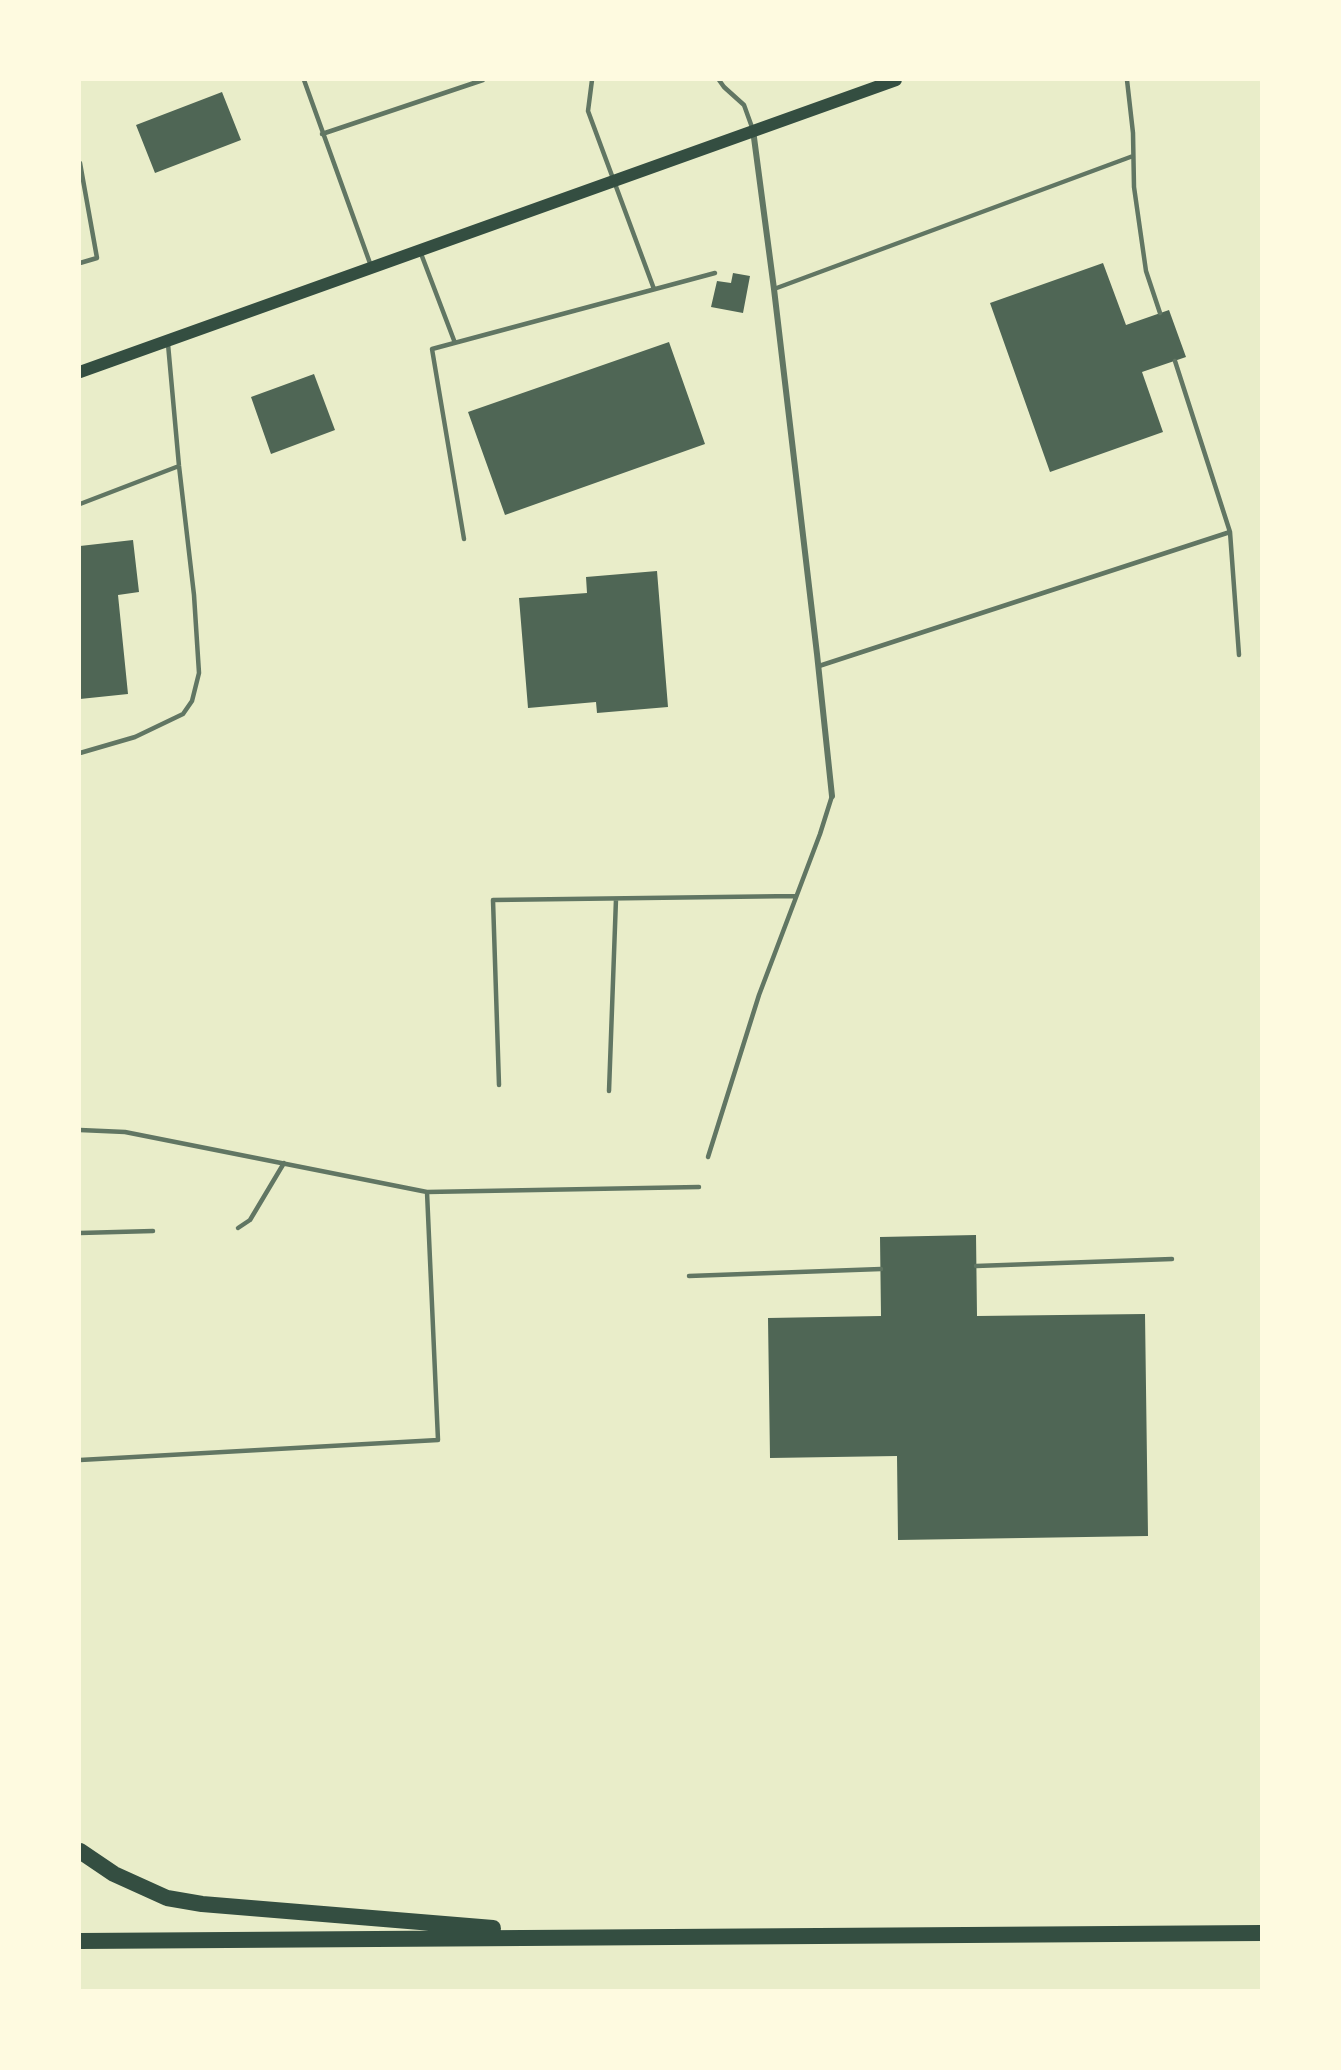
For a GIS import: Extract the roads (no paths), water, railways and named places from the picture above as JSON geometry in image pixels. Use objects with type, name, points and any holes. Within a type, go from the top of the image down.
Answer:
[{"type":"highway","points":[[80,1851],[114,1874],[141,1887],[167,1898],[202,1904],[598,1937]]},
{"type":"highway","points":[[80,1941],[1262,1933]]},
{"type":"main road","points":[[80,372],[896,80]]},
{"type":"street","points":[[753,130],[819,666],[832,796]]},
{"type":"lane","points":[[304,80],[372,268]]},
{"type":"lane","points":[[322,134],[483,80]]},
{"type":"lane","points":[[592,80],[588,111],[612,181],[654,289]]},
{"type":"lane","points":[[719,80],[744,105],[753,130]]},
{"type":"lane","points":[[1127,80],[1133,133],[1134,187],[1146,271],[1160,313]]},
{"type":"lane","points":[[774,289],[1133,156]]},
{"type":"lane","points":[[80,163],[97,258],[80,263]]},
{"type":"lane","points":[[420,250],[455,343]]},
{"type":"lane","points":[[464,539],[432,350],[715,273]]},
{"type":"lane","points":[[80,753],[135,736],[183,714],[192,701],[199,673],[194,595],[167,341]]},
{"type":"lane","points":[[1175,361],[1230,532],[1239,655]]},
{"type":"lane","points":[[80,504],[179,466]]},
{"type":"lane","points":[[819,666],[1230,532]]},
{"type":"lane","points":[[708,1157],[759,994],[832,796]]},
{"type":"lane","points":[[499,1086],[493,900],[796,896]]},
{"type":"lane","points":[[609,1091],[616,898]]},
{"type":"lane","points":[[80,1130],[124,1132],[427,1192],[699,1187]]},
{"type":"lane","points":[[238,1228],[250,1220],[284,1163]]},
{"type":"lane","points":[[80,1460],[438,1440],[427,1192]]},
{"type":"lane","points":[[80,1233],[153,1231]]},
{"type":"lane","points":[[976,1266],[1172,1259]]},
{"type":"lane","points":[[689,1276],[881,1269]]}]
